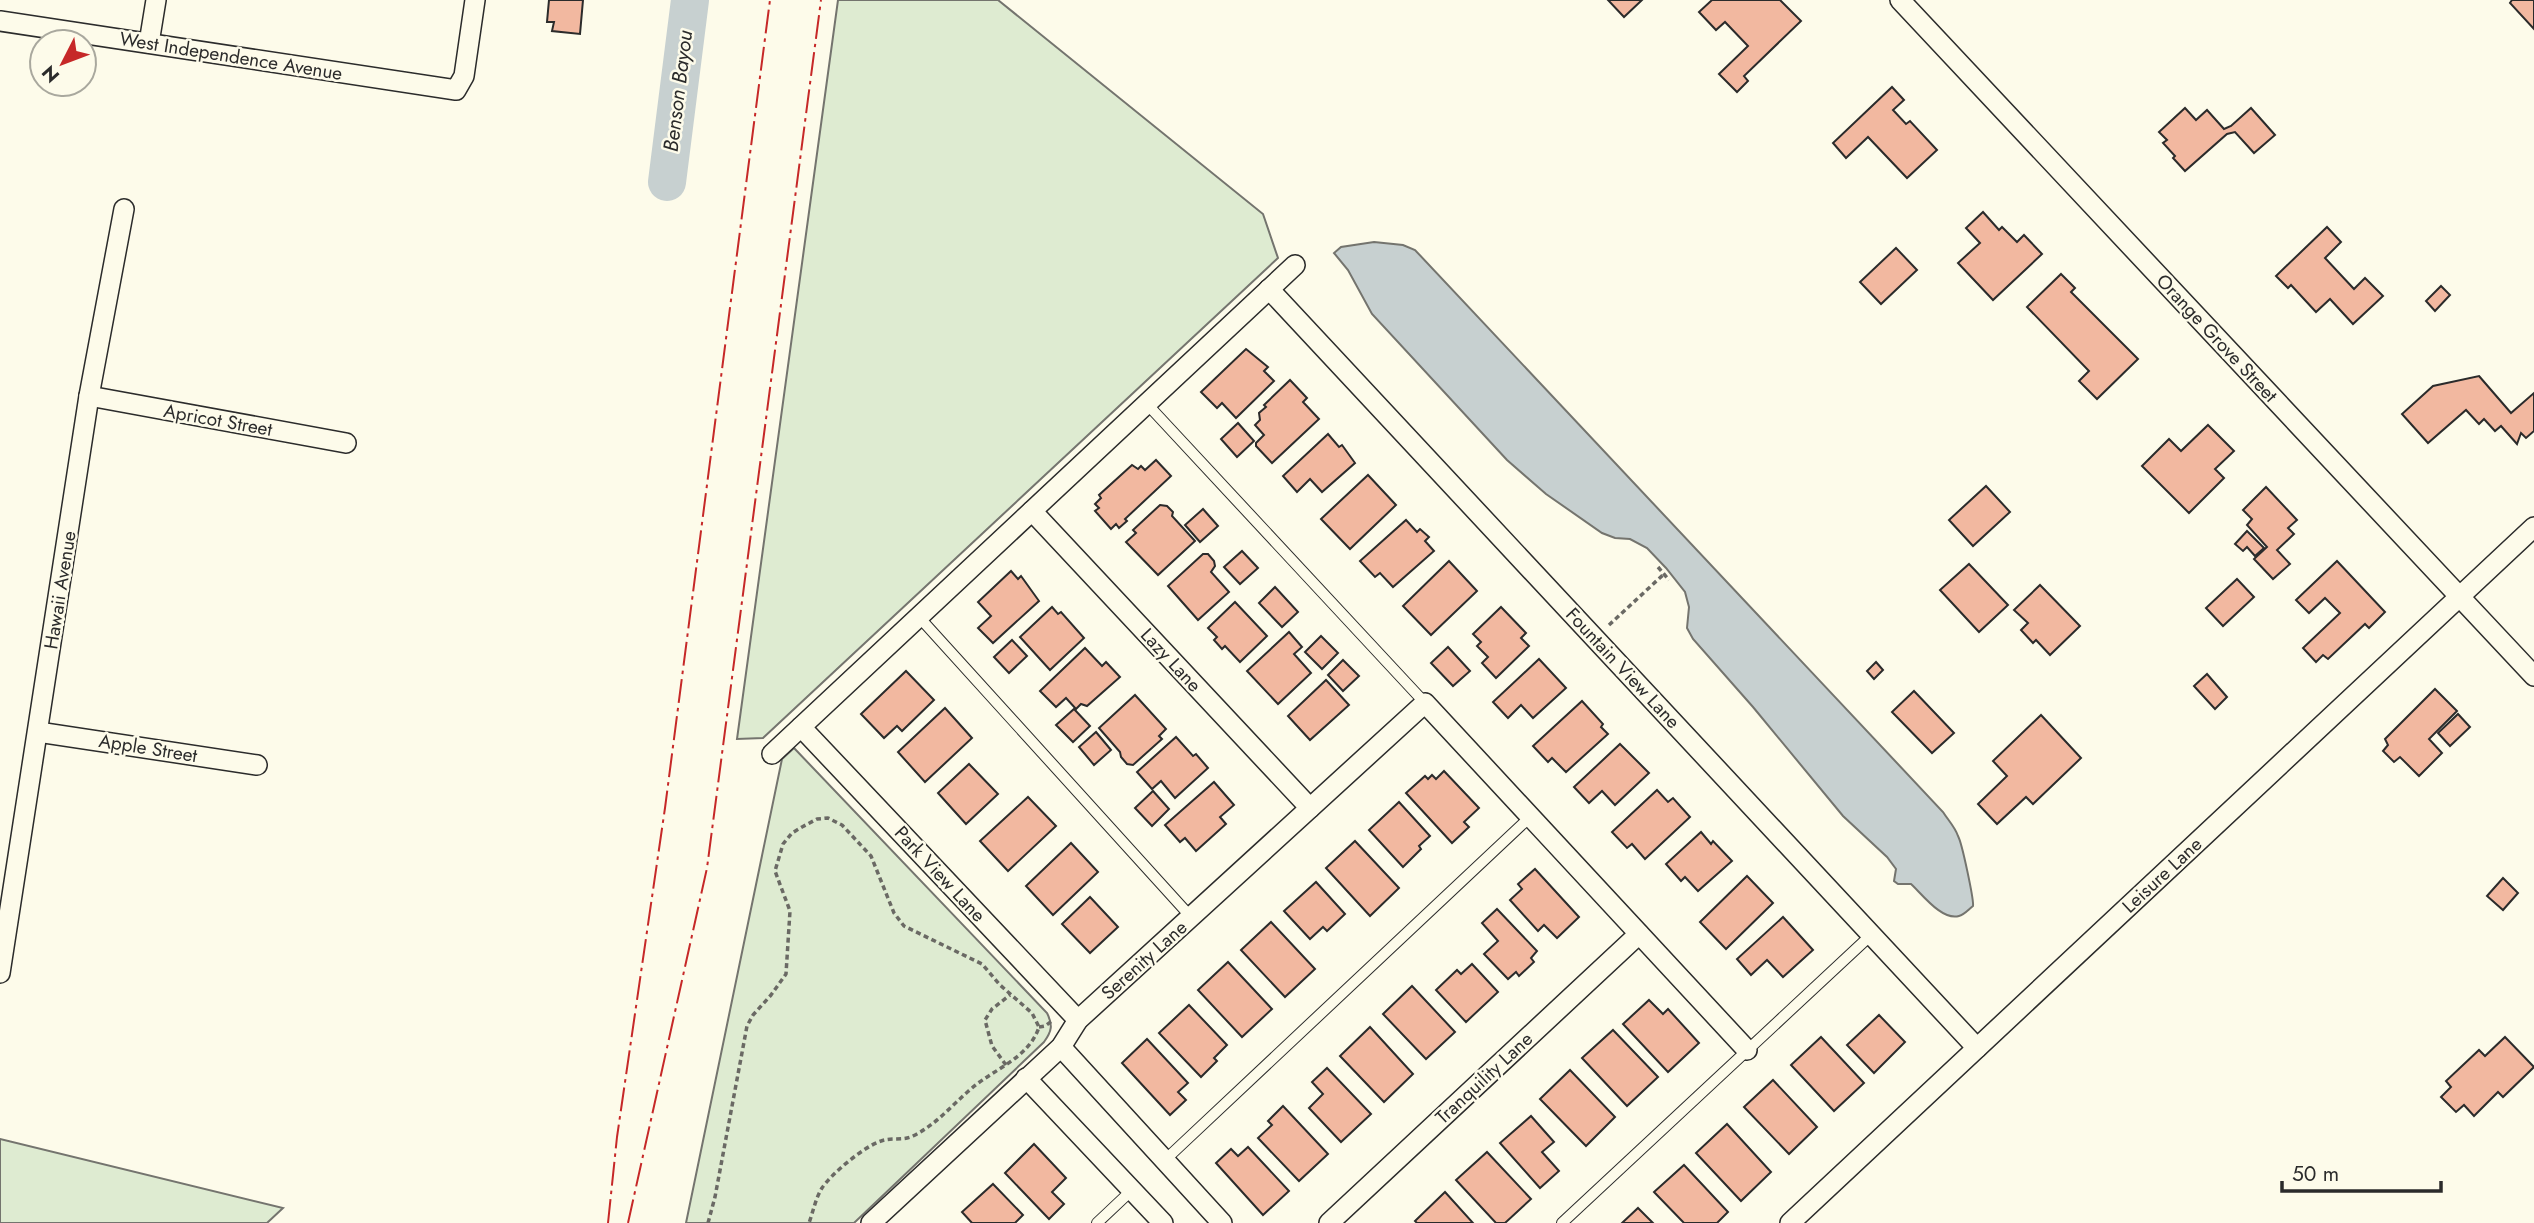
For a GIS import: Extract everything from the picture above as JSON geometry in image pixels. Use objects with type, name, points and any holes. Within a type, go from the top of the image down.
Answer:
[{"type":"street","points":[[149,43],[156,0]]},
{"type":"street","name":"West Independence Avenue","points":[[0,21],[456,90],[464,76],[475,0]]},
{"type":"street","name":"Orange Grove Street","points":[[1900,0],[2534,676]]},
{"type":"street","name":"Hawaii Avenue","points":[[0,973],[89,396],[124,209]]},
{"type":"street","points":[[772,754],[1295,265]]},
{"type":"street","name":"Fountain View Lane","points":[[1269,289],[1977,1048]]},
{"type":"street","name":"Apricot Street","points":[[89,396],[346,443]]},
{"type":"street","name":"Lazy Lane","points":[[1032,511],[1310,808]]},
{"type":"street","name":"Leisure Lane","points":[[1790,1223],[2534,527]]},
{"type":"street","points":[[1425,703],[1747,1050]]},
{"type":"street","name":"Serenity Lane","points":[[871,1223],[1061,1047],[1078,1020],[1425,703]]},
{"type":"street","name":"Park View Lane","points":[[801,727],[1078,1020]]},
{"type":"street","name":"Apple Street","points":[[38,732],[257,765]]},
{"type":"street","name":"Tranquility Lane","points":[[1329,1223],[1639,934]]},
{"type":"street","points":[[1061,1047],[1222,1223]]},
{"type":"street","points":[[1026,1078],[1163,1223]]},
{"type":"lane","points":[[1147,404],[1425,703]]},
{"type":"lane","points":[[919,617],[1191,917]]},
{"type":"lane","points":[[1164,1161],[1531,817]]},
{"type":"lane","points":[[1562,1223],[1871,934]]},
{"type":"lane","points":[[1097,1223],[1132,1190]]},
{"type":"path","points":[[1658,567],[1669,580]]},
{"type":"path","points":[[1594,638],[1664,574]]},
{"type":"path","points":[[708,1223],[747,1026],[786,974],[790,911],[775,871],[783,844],[792,833],[817,819],[834,819],[871,856],[894,913],[904,926],[982,964],[1010,995],[1032,1013],[1039,1027],[1029,1045],[915,1135],[906,1139],[882,1140],[847,1164],[821,1189],[809,1223]]},
{"type":"path","points":[[1006,1065],[992,1046],[985,1020],[992,1009],[1010,995]]},
{"type":"green space","points":[[838,0],[998,0],[1263,214],[1278,258],[763,738],[737,739]]},
{"type":"green space","points":[[794,748],[1047,1013],[1050,1031],[1044,1042],[854,1223],[686,1223],[782,759]]},
{"type":"green space","points":[[0,1139],[283,1208],[267,1223],[0,1223]]},
{"type":"shaded area","points":[[1374,242],[1403,245],[1415,250],[1943,812],[1960,841],[1973,906],[1959,916],[1946,915],[1911,884],[1898,884],[1894,881],[1896,869],[1887,857],[1843,816],[1693,639],[1687,628],[1689,607],[1685,592],[1666,568],[1647,548],[1630,539],[1615,538],[1602,533],[1546,494],[1507,460],[1372,314],[1348,270],[1334,253],[1341,247]]},
{"type":"building","points":[[549,0],[583,0],[580,34],[552,31],[554,22],[547,22]]},
{"type":"building","points":[[1608,0],[1642,0],[1624,17]]},
{"type":"building","points":[[1712,0],[1780,0],[1801,21],[1744,76],[1748,81],[1737,92],[1719,74],[1748,46],[1725,22],[1716,30],[1699,12]]},
{"type":"building","points":[[2512,0],[2534,0],[2534,29],[2510,3]]},
{"type":"building","points":[[1892,87],[1904,100],[1893,110],[1906,124],[1910,121],[1937,150],[1907,178],[1868,137],[1846,158],[1833,143]]},
{"type":"building","points":[[2185,108],[2196,120],[2207,110],[2224,129],[2251,108],[2275,135],[2254,153],[2235,132],[2227,134],[2185,171],[2163,143],[2167,140],[2159,132]]},
{"type":"building","points":[[1983,212],[1999,230],[2002,227],[2017,242],[2024,235],[2042,254],[1993,300],[1958,263],[1980,243],[1966,228]]},
{"type":"building","points":[[2327,227],[2341,242],[2325,258],[2354,289],[2365,278],[2383,296],[2353,324],[2330,299],[2316,312],[2291,285],[2288,288],[2276,276]]},
{"type":"building","points":[[1896,248],[1917,270],[1881,304],[1860,282]]},
{"type":"building","points":[[2061,274],[2075,288],[2071,292],[2138,359],[2097,399],[2079,381],[2089,371],[2027,307]]},
{"type":"building","points":[[2441,286],[2450,295],[2435,311],[2426,301]]},
{"type":"building","points":[[1246,349],[1268,367],[1264,371],[1274,381],[1236,418],[1222,403],[1217,408],[1201,392]]},
{"type":"building","points":[[2479,376],[2511,413],[2534,393],[2534,431],[2526,438],[2521,433],[2517,444],[2501,426],[2495,431],[2484,419],[2479,424],[2466,410],[2428,443],[2402,414],[2433,386]]},
{"type":"building","points":[[1290,380],[1307,398],[1303,402],[1319,419],[1272,463],[1256,446],[1264,435],[1255,425],[1260,420],[1259,413],[1266,407],[1264,405]]},
{"type":"building","points":[[1238,423],[1254,441],[1237,457],[1221,439]]},
{"type":"building","points":[[2208,425],[2234,451],[2215,469],[2224,478],[2189,513],[2142,466],[2169,439],[2181,451]]},
{"type":"building","points":[[1328,434],[1339,447],[1342,445],[1355,463],[1322,492],[1310,479],[1297,492],[1283,476]]},
{"type":"building","points":[[1156,460],[1171,476],[1125,519],[1127,521],[1119,528],[1116,524],[1111,529],[1095,511],[1099,508],[1095,504],[1101,498],[1099,495],[1132,465],[1138,469],[1141,466],[1145,470]]},
{"type":"building","points":[[1368,475],[1396,505],[1350,549],[1321,519]]},
{"type":"building","points":[[1986,486],[2010,512],[1973,546],[1949,520]]},
{"type":"building","points":[[2266,487],[2297,520],[2288,528],[2294,534],[2277,550],[2290,564],[2273,579],[2254,559],[2267,547],[2247,525],[2252,519],[2243,510]]},
{"type":"building","points":[[1160,505],[1167,506],[1173,512],[1172,516],[1195,541],[1158,575],[1126,542],[1136,533],[1133,530]]},
{"type":"building","points":[[1203,509],[1218,526],[1200,542],[1185,525]]},
{"type":"building","points":[[1406,520],[1417,532],[1420,529],[1429,537],[1425,541],[1434,551],[1393,587],[1380,573],[1375,577],[1360,561]]},
{"type":"building","points":[[2247,531],[2264,548],[2255,556],[2247,547],[2243,551],[2235,544]]},
{"type":"building","points":[[1242,551],[1258,568],[1240,584],[1224,567]]},
{"type":"building","points":[[1203,554],[1208,554],[1214,561],[1215,566],[1211,572],[1229,592],[1198,620],[1168,586]]},
{"type":"building","points":[[1449,561],[1477,591],[1431,635],[1403,606]]},
{"type":"building","points":[[2337,561],[2385,612],[2369,628],[2365,624],[2328,659],[2323,655],[2316,662],[2303,648],[2340,613],[2325,598],[2309,613],[2296,600]]},
{"type":"building","points":[[1969,564],[2008,605],[1979,632],[1940,590]]},
{"type":"building","points":[[1011,571],[1018,579],[1021,576],[1039,601],[993,643],[978,628],[991,616],[978,602]]},
{"type":"building","points":[[2237,579],[2254,597],[2223,626],[2206,608]]},
{"type":"building","points":[[2040,585],[2080,626],[2050,655],[2036,640],[2033,643],[2021,630],[2028,623],[2014,610]]},
{"type":"building","points":[[1275,587],[1298,612],[1282,627],[1259,603]]},
{"type":"building","points":[[1235,602],[1267,636],[1240,662],[1225,646],[1222,649],[1214,640],[1217,637],[1208,628]]},
{"type":"building","points":[[1052,607],[1058,614],[1061,612],[1084,638],[1050,670],[1020,637]]},
{"type":"building","points":[[1501,607],[1526,633],[1521,638],[1529,646],[1496,678],[1482,663],[1488,657],[1477,646],[1481,642],[1473,634]]},
{"type":"building","points":[[1289,632],[1302,647],[1294,654],[1311,673],[1278,704],[1247,671]]},
{"type":"building","points":[[1321,636],[1338,653],[1322,669],[1305,652]]},
{"type":"building","points":[[1012,640],[1027,656],[1009,673],[994,657]]},
{"type":"building","points":[[1448,647],[1470,671],[1453,686],[1431,663]]},
{"type":"building","points":[[1085,648],[1102,666],[1106,662],[1120,677],[1087,706],[1081,704],[1076,709],[1066,698],[1056,707],[1040,691]]},
{"type":"building","points":[[1539,659],[1566,688],[1533,718],[1521,705],[1508,718],[1493,702]]},
{"type":"building","points":[[1343,660],[1359,676],[1343,691],[1328,675]]},
{"type":"building","points":[[1876,662],[1883,670],[1874,679],[1867,671]]},
{"type":"building","points":[[906,671],[934,700],[902,731],[897,726],[884,738],[861,714]]},
{"type":"building","points":[[2207,674],[2227,697],[2215,709],[2194,686]]},
{"type":"building","points":[[1326,680],[1349,705],[1310,740],[1288,716]]},
{"type":"building","points":[[2435,689],[2457,711],[2429,739],[2442,753],[2419,776],[2400,757],[2394,762],[2383,751],[2388,745],[2385,739]]},
{"type":"building","points":[[1914,691],[1954,733],[1932,753],[1892,712]]},
{"type":"building","points":[[1135,695],[1166,729],[1159,736],[1162,739],[1133,765],[1127,764],[1099,728]]},
{"type":"building","points":[[1582,701],[1603,724],[1601,727],[1608,734],[1566,772],[1552,758],[1548,762],[1533,746]]},
{"type":"building","points":[[945,708],[972,738],[925,782],[898,752]]},
{"type":"building","points":[[1074,709],[1090,726],[1073,742],[1056,725]]},
{"type":"building","points":[[2458,714],[2470,727],[2450,746],[2438,733]]},
{"type":"building","points":[[2041,715],[2081,758],[2033,804],[2026,797],[1997,824],[1978,804],[2007,776],[1993,761]]},
{"type":"building","points":[[1096,732],[1111,750],[1094,765],[1079,747]]},
{"type":"building","points":[[1176,737],[1208,768],[1175,798],[1161,781],[1152,789],[1137,772]]},
{"type":"building","points":[[1620,744],[1649,773],[1615,805],[1602,791],[1589,803],[1574,787]]},
{"type":"building","points":[[969,764],[998,794],[966,824],[938,793]]},
{"type":"building","points":[[1444,771],[1479,808],[1464,822],[1469,827],[1452,843],[1406,793],[1425,776],[1428,779],[1432,775],[1436,779]]},
{"type":"building","points":[[1214,782],[1234,805],[1220,817],[1226,824],[1196,851],[1185,838],[1180,842],[1165,825]]},
{"type":"building","points":[[1657,790],[1668,802],[1673,798],[1690,817],[1645,859],[1632,844],[1627,848],[1612,832]]},
{"type":"building","points":[[1153,791],[1169,809],[1152,826],[1135,808]]},
{"type":"building","points":[[1028,797],[1056,826],[1008,871],[980,841]]},
{"type":"building","points":[[1399,802],[1430,836],[1403,867],[1369,830]]},
{"type":"building","points":[[1701,832],[1732,861],[1698,891],[1685,877],[1681,881],[1666,864]]},
{"type":"building","points":[[1355,841],[1399,888],[1370,916],[1326,868]]},
{"type":"building","points":[[1071,843],[1098,872],[1053,915],[1026,886]]},
{"type":"building","points":[[1535,869],[1579,917],[1557,938],[1544,925],[1538,931],[1510,900],[1522,889],[1518,884]]},
{"type":"building","points":[[1747,876],[1773,903],[1726,949],[1700,922]]},
{"type":"building","points":[[2503,878],[2518,893],[2503,910],[2487,896]]},
{"type":"building","points":[[1316,882],[1345,914],[1327,931],[1323,927],[1310,939],[1284,911]]},
{"type":"building","points":[[1090,897],[1118,927],[1090,953],[1062,924]]},
{"type":"building","points":[[1497,909],[1537,951],[1531,958],[1534,962],[1519,976],[1516,972],[1508,979],[1484,954],[1498,941],[1482,923]]},
{"type":"building","points":[[1783,917],[1813,950],[1783,977],[1767,960],[1751,975],[1737,959]]},
{"type":"building","points":[[1271,922],[1315,969],[1285,997],[1241,950]]},
{"type":"building","points":[[1228,962],[1272,1009],[1242,1037],[1198,990]]},
{"type":"building","points":[[1472,964],[1498,992],[1466,1022],[1436,990],[1457,970],[1461,974]]},
{"type":"building","points":[[1412,986],[1455,1032],[1426,1059],[1383,1014]]},
{"type":"building","points":[[1649,1000],[1663,1014],[1668,1009],[1699,1043],[1668,1072],[1623,1024]]},
{"type":"building","points":[[1189,1005],[1227,1045],[1214,1058],[1217,1061],[1201,1077],[1159,1033]]},
{"type":"building","points":[[1879,1015],[1905,1042],[1874,1073],[1847,1045]]},
{"type":"building","points":[[1370,1027],[1413,1074],[1384,1102],[1340,1056]]},
{"type":"building","points":[[1613,1030],[1658,1077],[1627,1106],[1582,1058]]},
{"type":"building","points":[[1821,1037],[1864,1083],[1834,1111],[1791,1065]]},
{"type":"building","points":[[2505,1037],[2534,1067],[2503,1097],[2498,1092],[2474,1116],[2464,1105],[2456,1112],[2441,1097],[2451,1087],[2446,1081],[2479,1050],[2485,1056]]},
{"type":"building","points":[[1147,1039],[1188,1083],[1178,1092],[1186,1100],[1170,1115],[1122,1063]]},
{"type":"building","points":[[1327,1068],[1371,1114],[1341,1142],[1309,1108],[1323,1094],[1312,1082]]},
{"type":"building","points":[[1570,1070],[1615,1117],[1586,1146],[1540,1099]]},
{"type":"building","points":[[1773,1080],[1817,1127],[1789,1154],[1744,1107]]},
{"type":"building","points":[[1283,1106],[1328,1154],[1299,1181],[1258,1138],[1272,1125],[1268,1121]]},
{"type":"building","points":[[1531,1116],[1554,1142],[1542,1152],[1559,1171],[1540,1188],[1500,1143]]},
{"type":"building","points":[[1727,1124],[1771,1172],[1741,1201],[1696,1153]]},
{"type":"building","points":[[1034,1144],[1066,1178],[1052,1192],[1064,1204],[1049,1219],[1005,1173]]},
{"type":"building","points":[[1248,1147],[1289,1191],[1263,1215],[1216,1163],[1231,1149],[1238,1156]]},
{"type":"building","points":[[1487,1152],[1531,1199],[1505,1223],[1496,1223],[1456,1180]]},
{"type":"building","points":[[1684,1165],[1728,1212],[1717,1223],[1684,1223],[1654,1192]]},
{"type":"building","points":[[993,1184],[1023,1215],[1015,1223],[972,1223],[962,1212]]},
{"type":"building","points":[[1445,1192],[1473,1223],[1417,1223],[1415,1221]]},
{"type":"building","points":[[1638,1208],[1653,1223],[1622,1223]]},
{"type":"waterway","name":"Benson Bayou","points":[[667,182],[690,0]]},
{"type":"power","points":[[608,1223],[617,1137],[665,808],[770,0]]},
{"type":"power","points":[[628,1223],[707,868],[821,0]]}]
